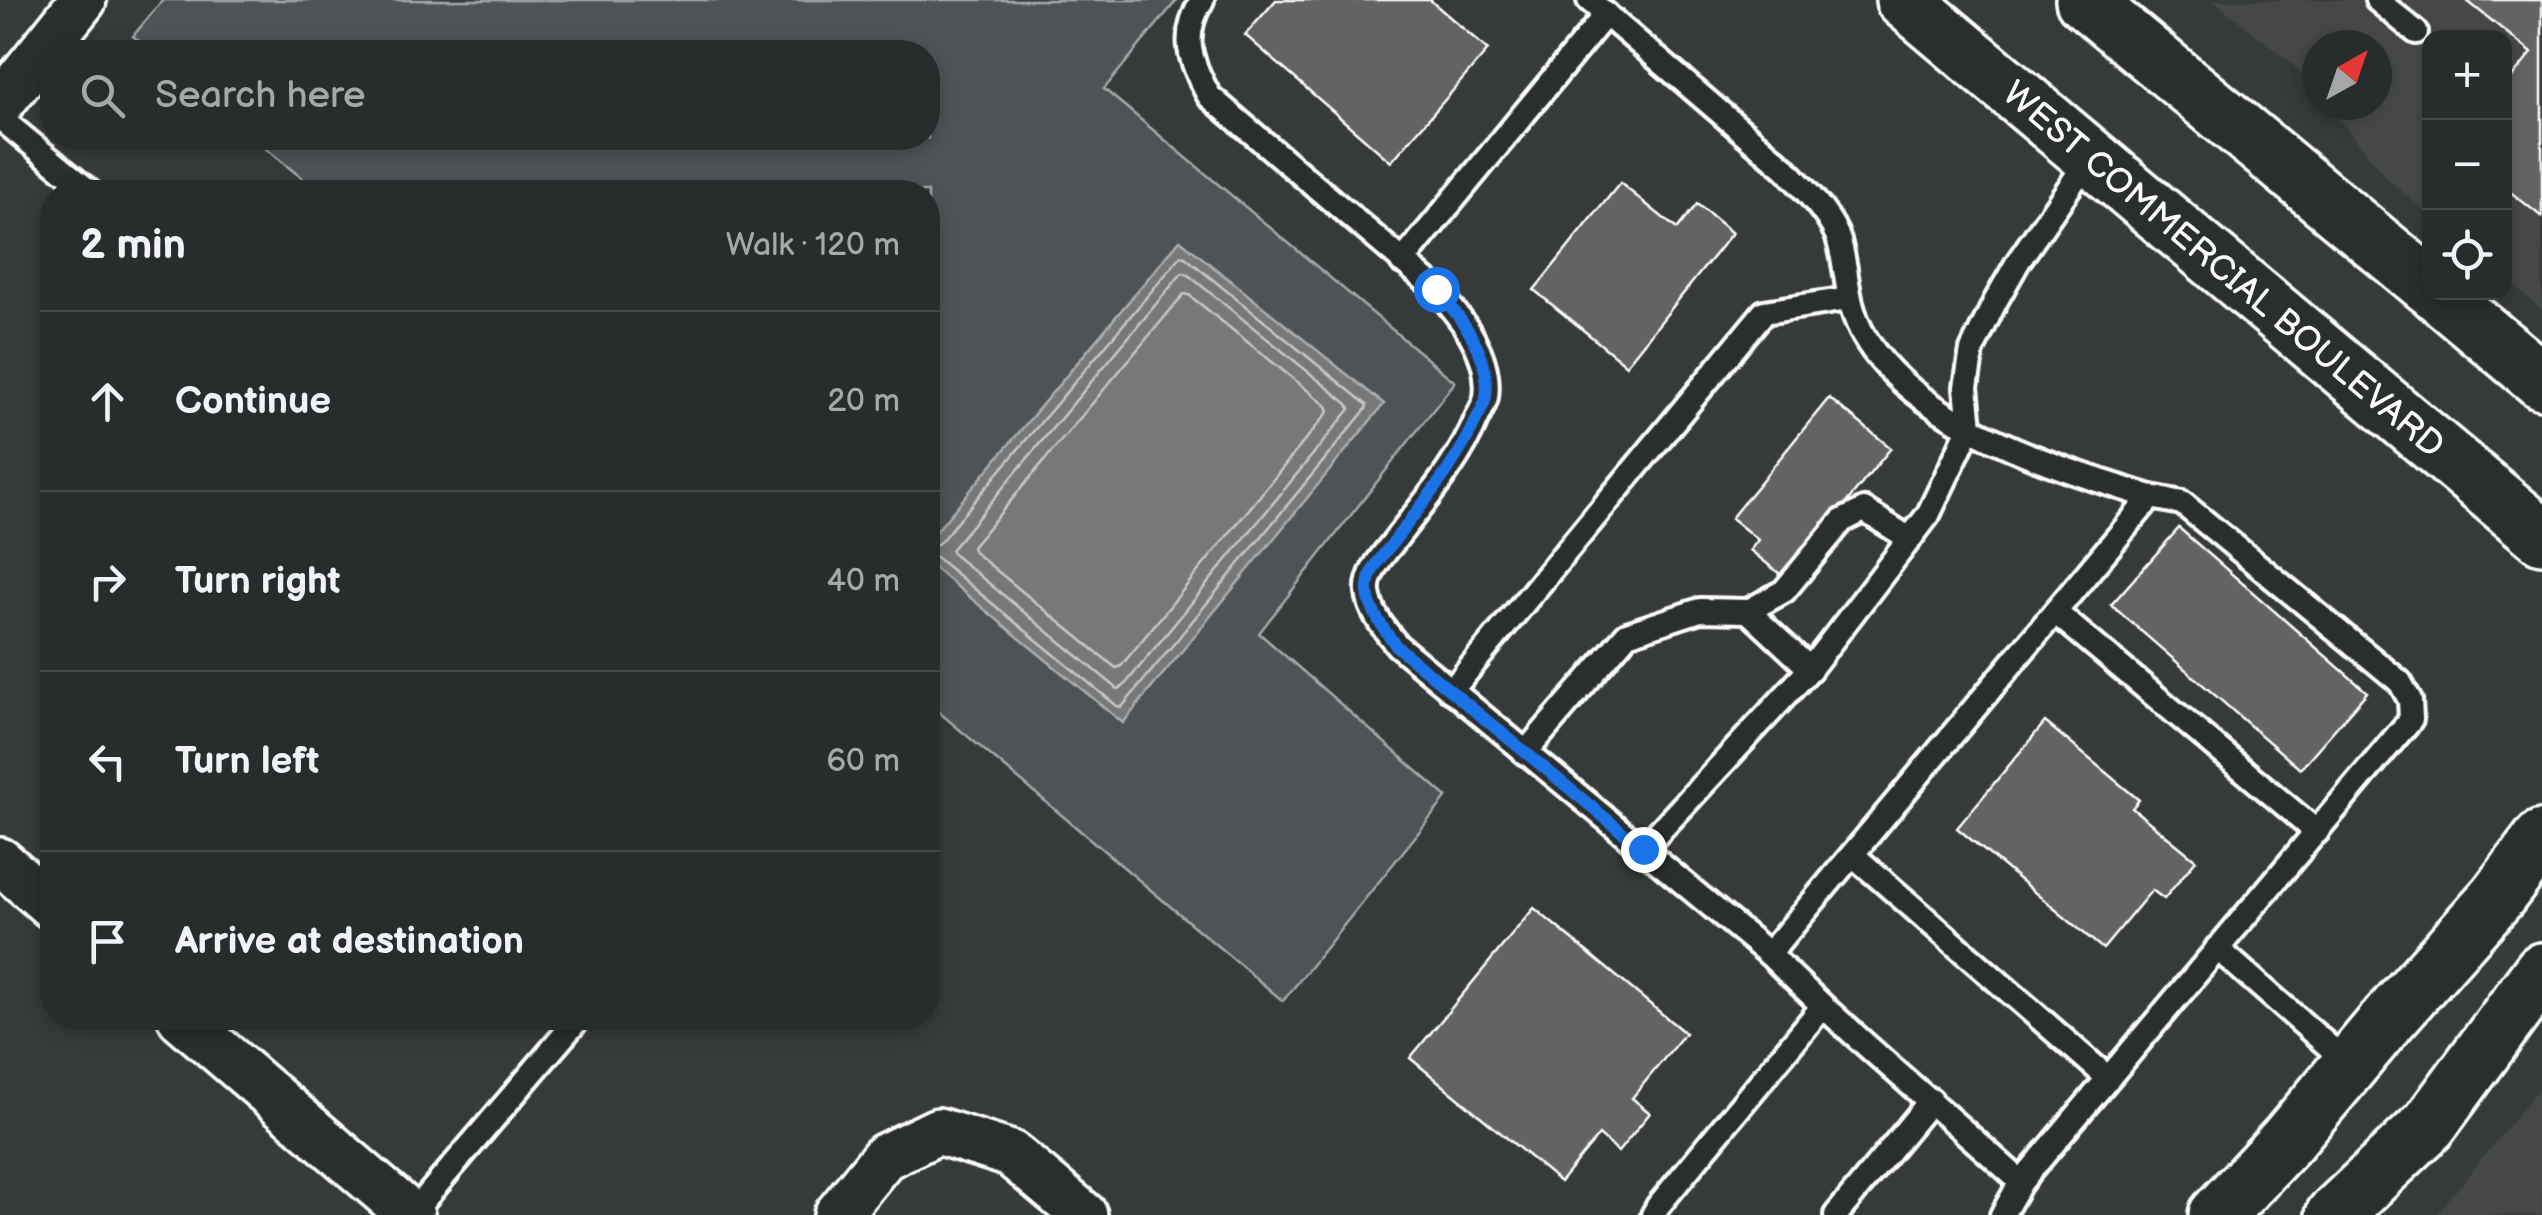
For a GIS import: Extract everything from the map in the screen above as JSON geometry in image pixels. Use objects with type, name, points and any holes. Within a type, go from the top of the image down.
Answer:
[{"type":"main road","name":"WEST COMMERCIAL BOULEVARD","points":[[1904,0],[2542,536]]},
{"type":"main road","points":[[2084,0],[2422,280]]},
{"type":"main road","points":[[2446,300],[2542,381]]},
{"type":"main road","points":[[2217,1215],[2288,1139],[2498,896],[2542,838]]},
{"type":"main road","points":[[2334,1215],[2429,1125],[2542,971]]},
{"type":"street","points":[[51,40],[83,0]]},
{"type":"street","points":[[0,104],[40,54]]},
{"type":"street","points":[[0,861],[40,896]]},
{"type":"street","points":[[196,1030],[411,1215]]},
{"type":"street","points":[[837,1215],[884,1157],[938,1131],[1011,1154],[1084,1215]]},
{"type":"lane","points":[[1202,0],[1191,18],[1188,45],[1194,69],[1209,96],[1436,289],[1462,318],[1479,350],[1486,398],[1474,426],[1454,461],[1376,564],[1367,590],[1378,620],[1396,646],[1769,954],[1822,1007],[2021,1182]]},
{"type":"lane","points":[[2377,0],[2416,32]]},
{"type":"lane","points":[[1402,262],[1598,7],[1785,168],[1814,199],[1839,238],[1848,298],[1864,337],[1892,373],[1923,399],[1992,439],[2085,476],[2182,503],[2400,682],[2410,700],[2411,719],[2021,1182],[2002,1215]]},
{"type":"lane","points":[[0,118],[75,180]]},
{"type":"lane","points":[[1643,849],[1810,668],[1928,514],[1970,427],[1966,386],[1972,350],[2019,260],[2090,156]]},
{"type":"lane","points":[[1451,691],[1764,312],[1848,298]]},
{"type":"lane","points":[[1769,954],[2152,497]]},
{"type":"lane","points":[[1526,753],[1627,634],[1700,610],[1748,610],[1784,591],[1842,520],[1864,510],[1910,539]]},
{"type":"lane","points":[[1748,610],[1810,668]]},
{"type":"lane","points":[[2056,612],[2318,832]]},
{"type":"lane","points":[[1852,855],[2108,1078]]},
{"type":"lane","points":[[2217,948],[2350,1064]]},
{"type":"lane","points":[[1653,1215],[1822,1007]]},
{"type":"lane","points":[[411,1215],[569,1030]]},
{"type":"lane","points":[[1836,1215],[1931,1100]]},
{"type":"shaded area","points":[[163,0],[1177,0],[1104,89],[1455,382],[1259,633],[1447,797],[1283,1001],[940,713],[940,180],[304,180],[268,150],[940,150],[940,40],[138,40],[133,36]]},
{"type":"shaded area","points":[[2213,0],[2542,0],[2542,310],[2512,284],[2512,30],[2422,30],[2422,209],[2392,183],[2339,120],[2392,120],[2392,30],[2302,30],[2302,76]]},
{"type":"shaded area","points":[[2542,1084],[2542,1215],[2436,1215]]},
{"type":"water","points":[[1180,240],[1384,404],[1123,723],[940,573],[940,527]]},
{"type":"building","points":[[1276,0],[1430,0],[1488,50],[1391,162],[1245,35]]},
{"type":"building","points":[[2466,0],[2542,0],[2542,217],[2512,193],[2512,77],[2532,53],[2512,37],[2512,30],[2503,30]]},
{"type":"building","points":[[1620,183],[1677,229],[1697,204],[1732,233],[1626,365],[1534,290]]},
{"type":"building","points":[[1829,398],[1891,448],[1785,578],[1750,550],[1758,540],[1731,518]]},
{"type":"building","points":[[2179,528],[2367,692],[2300,769],[2111,605]]},
{"type":"building","points":[[2045,722],[2139,800],[2132,808],[2196,860],[2164,899],[2152,890],[2103,949],[1957,828]]},
{"type":"building","points":[[1534,908],[1685,1033],[1632,1098],[1650,1113],[1618,1152],[1599,1135],[1560,1182],[1410,1058]]},
{"type":"route","points":[[1436,289],[1462,318],[1479,350],[1486,398],[1454,461],[1376,564],[1367,590],[1378,620],[1396,646],[1643,849]]}]
